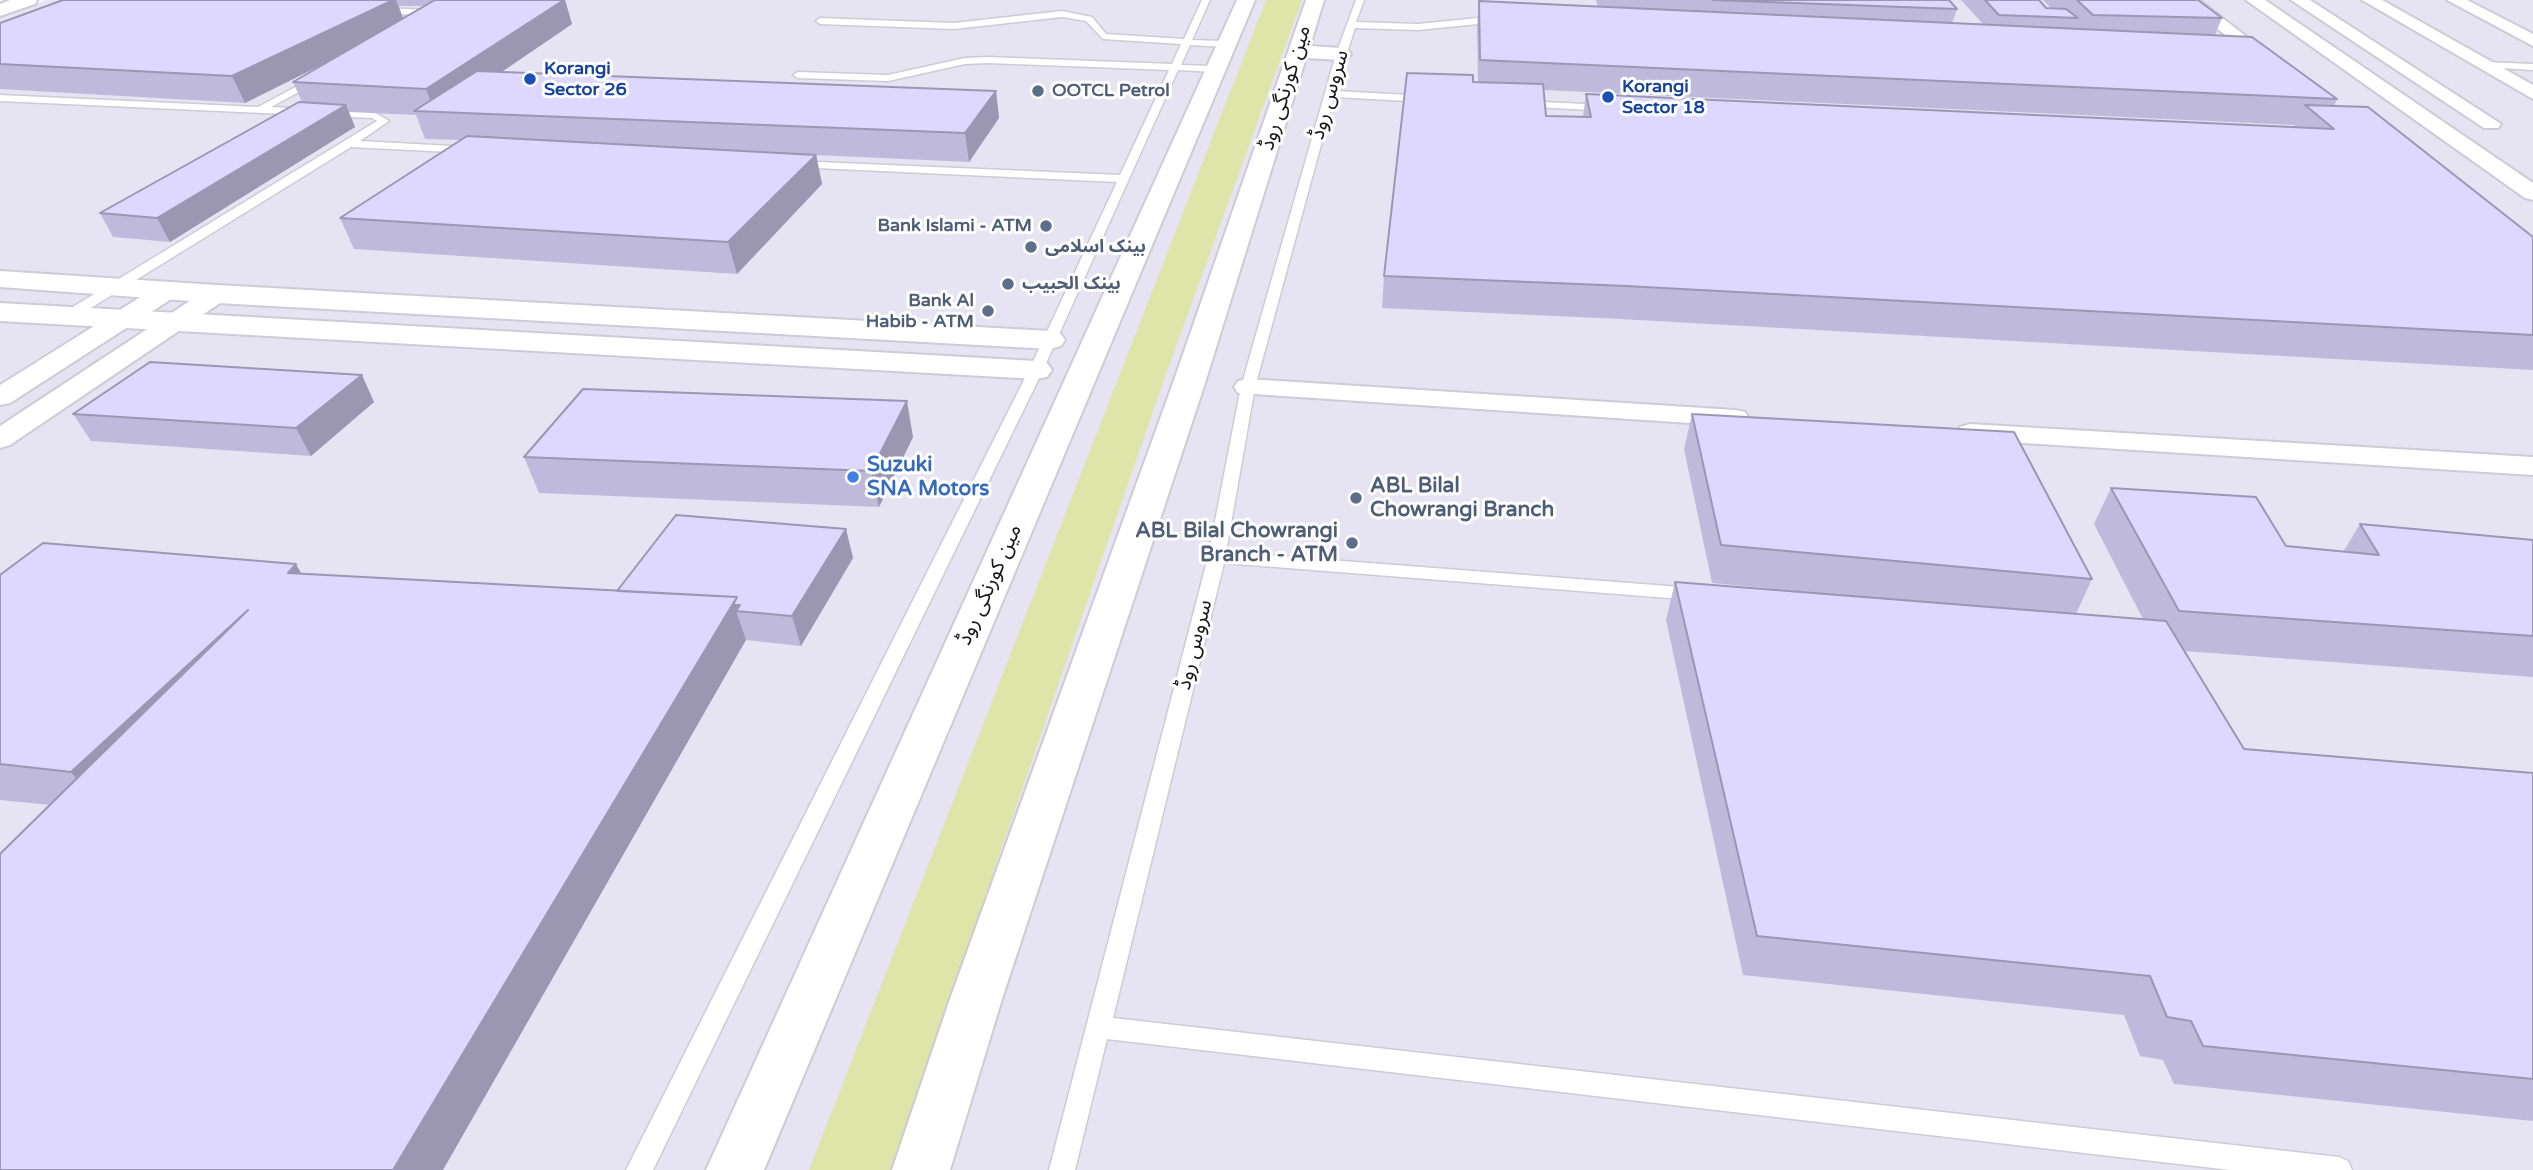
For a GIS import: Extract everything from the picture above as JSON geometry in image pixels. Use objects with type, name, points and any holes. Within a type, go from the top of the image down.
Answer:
[{"type":"main road","name":"مین کورنگی روڈ","points":[[735,1170],[1209,52],[1246,0]]},
{"type":"main road","name":"مین کورنگی روڈ","points":[[921,1170],[976,999],[1189,383],[1323,66],[1315,0]]},
{"type":"main road","points":[[1,10],[33,8]]},
{"type":"main road","points":[[0,30],[33,8]]},
{"type":"main road","points":[[0,279],[217,294],[1050,340]]},
{"type":"main road","points":[[0,312],[1036,370]]},
{"type":"street","points":[[2189,0],[2284,72]]},
{"type":"street","points":[[2254,0],[2533,193]]},
{"type":"street","points":[[2299,0],[2491,124]]},
{"type":"street","points":[[2371,0],[2533,93]]},
{"type":"street","points":[[2463,4],[2511,9]]},
{"type":"street","points":[[2463,4],[2533,41]]},
{"type":"street","points":[[2340,59],[2394,61]]},
{"type":"street","points":[[0,397],[167,291]]},
{"type":"street","points":[[0,439],[217,294]]},
{"type":"street","points":[[1248,387],[1756,419]]},
{"type":"street","points":[[1962,440],[2533,466]]},
{"type":"lane","points":[[1206,0],[1209,52]]},
{"type":"lane","name":"سروس روڈ","points":[[1062,1170],[1217,557],[1248,387],[1323,66],[1352,25],[1360,0]]},
{"type":"lane","points":[[414,26],[450,6]]},
{"type":"lane","points":[[370,10],[438,13]]},
{"type":"lane","points":[[820,21],[954,26],[1062,14],[1089,19],[1103,36],[1209,52]]},
{"type":"lane","points":[[1352,25],[1418,27],[1478,21],[1516,22]]},
{"type":"lane","points":[[798,75],[888,78],[965,61],[988,60],[1176,68],[1209,52]]},
{"type":"lane","points":[[639,1170],[1036,370],[1176,68],[1209,52]]},
{"type":"lane","points":[[2485,65],[2533,67]]},
{"type":"lane","points":[[1323,66],[1440,100]]},
{"type":"lane","points":[[259,110],[331,71]]},
{"type":"lane","points":[[0,98],[382,117],[384,121],[68,316]]},
{"type":"lane","points":[[1509,103],[1620,108]]},
{"type":"lane","points":[[349,144],[487,150]]},
{"type":"lane","points":[[778,163],[1124,179]]},
{"type":"lane","points":[[1217,557],[1716,596]]},
{"type":"lane","points":[[1100,1027],[2339,1170]]},
{"type":"shaded area","points":[[46,0],[2533,0],[2533,1170],[0,1170],[0,18]]},
{"type":"green space","points":[[1266,0],[1302,0],[1166,374],[890,1170],[809,1170]]},
{"type":"building","points":[[63,0],[393,0],[232,76],[0,64],[0,23]]},
{"type":"building","points":[[435,0],[564,0],[426,89],[293,82]]},
{"type":"building","points":[[1713,0],[1949,0],[1957,9]]},
{"type":"building","points":[[1985,0],[2039,0],[2046,8],[2066,9],[2078,18],[1999,15]]},
{"type":"building","points":[[2077,0],[2198,0],[2222,18],[2093,15]]},
{"type":"building","points":[[1479,1],[2252,37],[2337,99],[1480,60]]},
{"type":"building","points":[[477,71],[996,91],[965,133],[414,111]]},
{"type":"building","points":[[1407,73],[1473,75],[1473,82],[1543,84],[1546,116],[1591,117],[1586,94],[2334,129],[2305,105],[2368,107],[2533,237],[2533,335],[1626,286],[1384,276]]},
{"type":"building","points":[[299,102],[346,105],[157,218],[100,213]]},
{"type":"building","points":[[467,136],[816,155],[728,242],[340,218]]},
{"type":"building","points":[[150,362],[362,375],[296,428],[73,414]]},
{"type":"building","points":[[583,389],[907,401],[871,471],[524,457]]},
{"type":"building","points":[[1692,414],[2014,432],[2092,579],[1721,545]]},
{"type":"building","points":[[2111,488],[2256,497],[2286,546],[2379,555],[2360,524],[2533,540],[2533,636],[2179,611]]},
{"type":"building","points":[[676,515],[846,529],[792,616],[736,611],[740,605],[733,605],[737,597],[617,591]]},
{"type":"building","points":[[43,543],[296,564],[288,573],[737,597],[393,1170],[0,1170],[0,854],[248,610],[71,772],[0,764],[0,575]]},
{"type":"building","points":[[1675,582],[2166,621],[2244,749],[2533,773],[2533,1079],[2203,1046],[2191,1021],[2167,1017],[2150,976],[1757,936]]},
{"type":"place","name":"Korangi Sector 26","points":[[530,79]]},
{"type":"place","name":"OOTCL Petrol","points":[[1038,91]]},
{"type":"place","name":"Korangi Sector 18","points":[[1608,97]]},
{"type":"place","name":"Bank Islami - ATM","points":[[1046,226]]},
{"type":"place","name":"بینک اسلامی","points":[[1031,247]]},
{"type":"place","name":"بينک الحبيب","points":[[1008,284]]},
{"type":"place","name":"Bank Al Habib - ATM","points":[[988,311]]},
{"type":"place","name":"Suzuki SNA Motors","points":[[853,477]]},
{"type":"place","name":"ABL Bilal Chowrangi Branch","points":[[1356,498]]},
{"type":"place","name":"ABL Bilal Chowrangi Branch - ATM","points":[[1352,543]]}]
